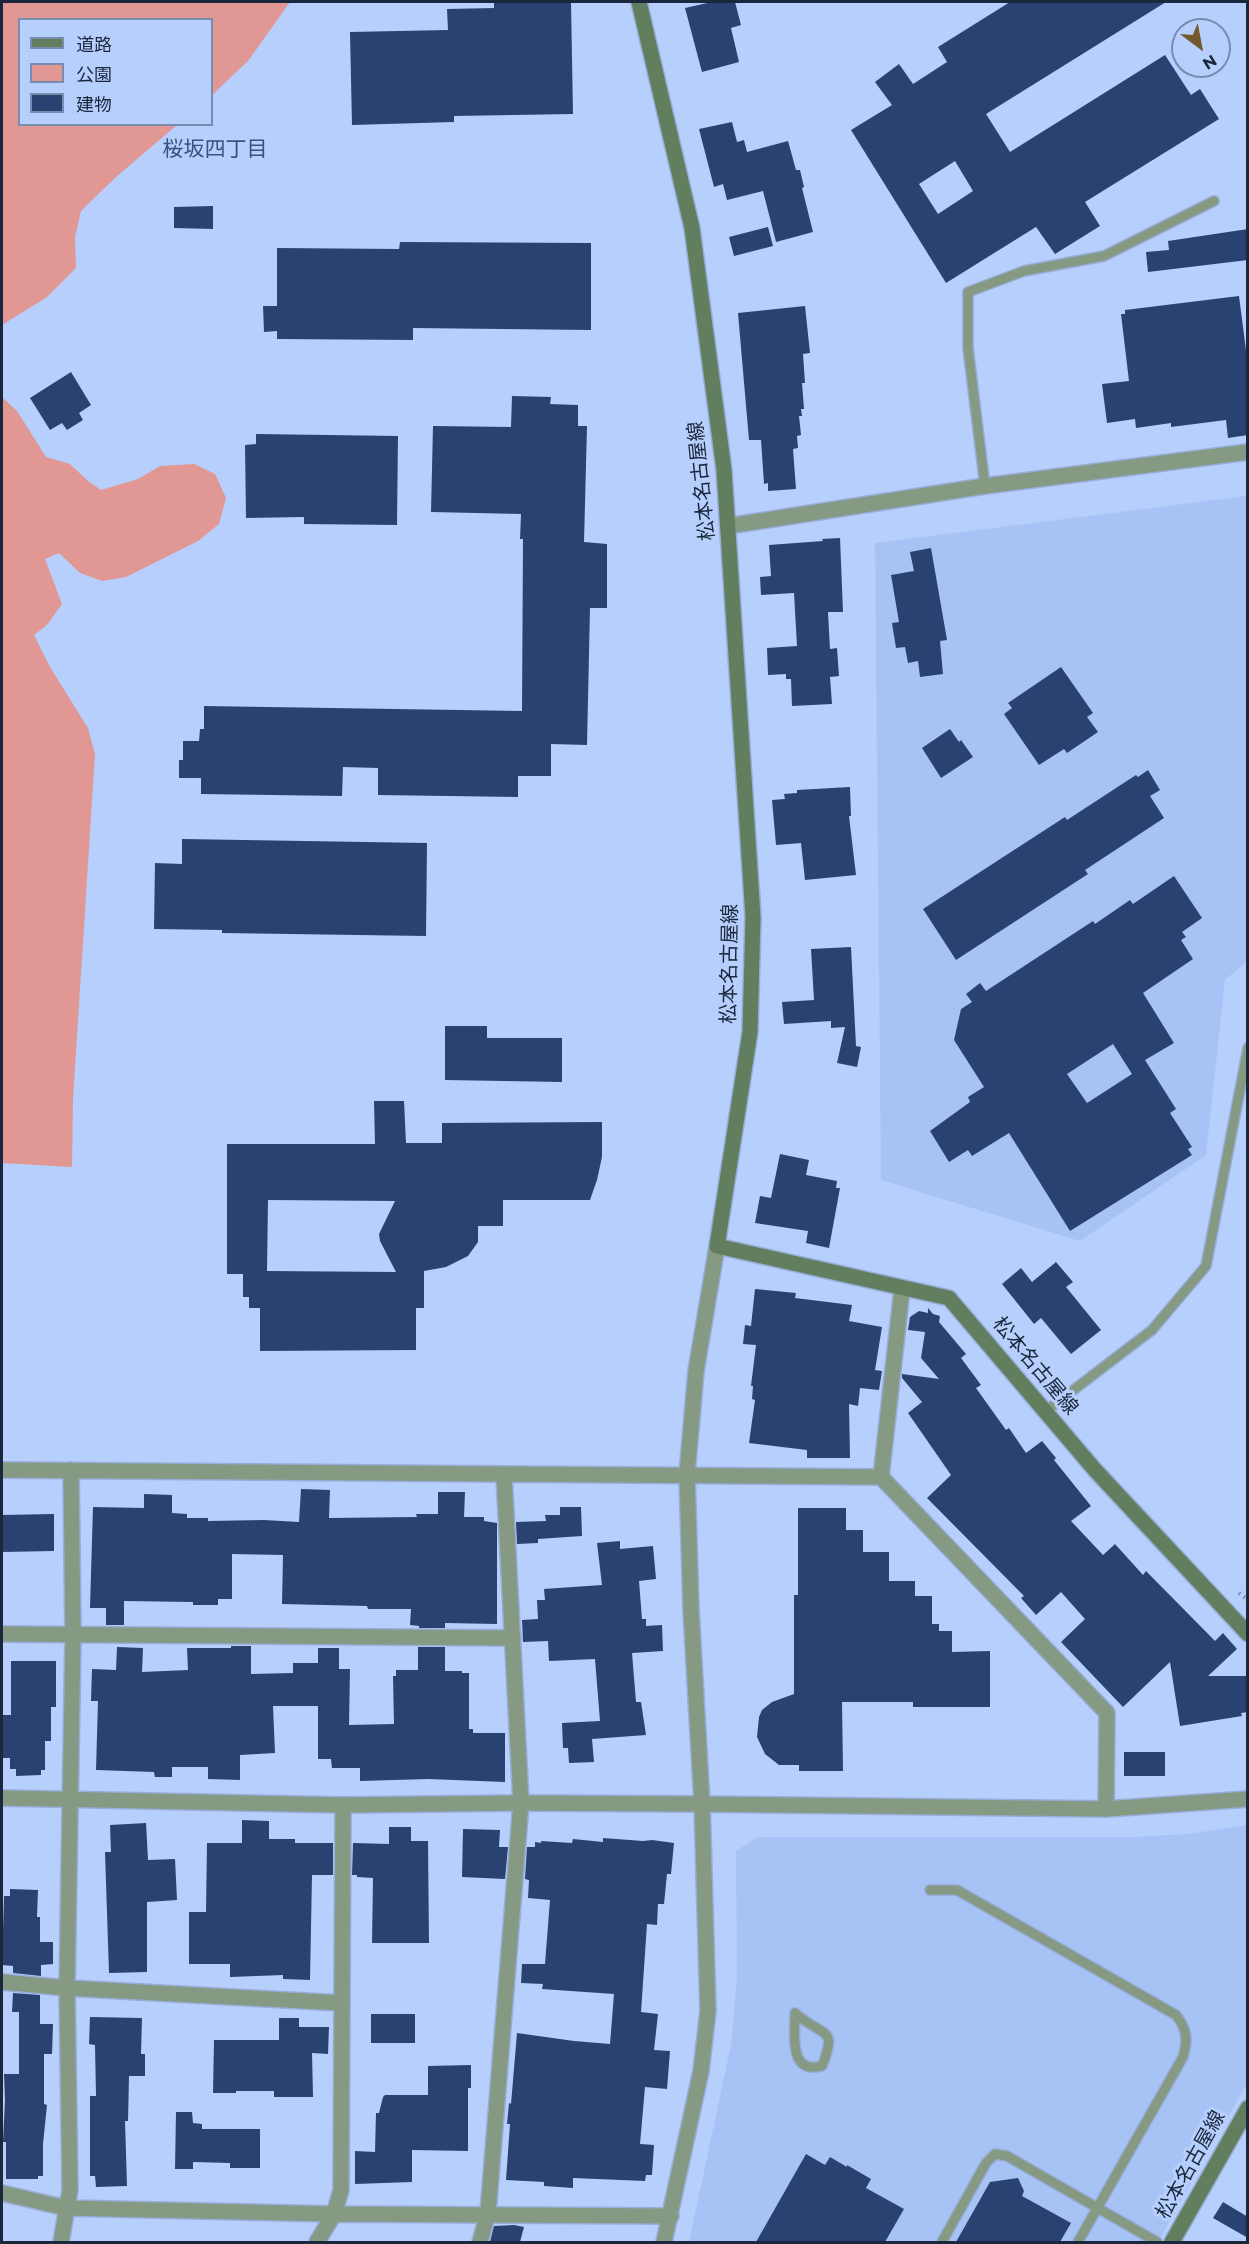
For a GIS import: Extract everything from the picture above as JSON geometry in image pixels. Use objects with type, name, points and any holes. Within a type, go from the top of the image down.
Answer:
[{"type":"main road","name":"松本名古屋線","points":[[639,2],[692,228],[724,470],[753,917],[747,1061],[717,1246],[949,1298],[1095,1470],[1248,1634]]},
{"type":"main road","name":"松本名古屋線","points":[[1172,2242],[1248,2108]]},
{"type":"street","points":[[728,525],[985,486],[1248,452]]},
{"type":"street","points":[[664,2242],[701,2071],[708,2012],[702,1804],[691,1609],[687,1474],[696,1371],[717,1246]]},
{"type":"street","points":[[881,1477],[902,1289]]},
{"type":"street","points":[[2,1470],[881,1477],[1107,1713],[1106,1809]]},
{"type":"street","points":[[61,2242],[70,2190],[67,1988],[73,1635],[71,1470]]},
{"type":"street","points":[[480,2242],[488,2213],[520,1803],[504,1475]]},
{"type":"street","points":[[2,1634],[513,1638]]},
{"type":"street","points":[[2,1798],[343,1804],[702,1804],[1106,1809],[1248,1799]]},
{"type":"street","points":[[317,2242],[334,2214],[341,2190],[343,1804]]},
{"type":"street","points":[[2,1982],[67,1988],[341,2003]]},
{"type":"street","points":[[2,2193],[66,2208],[334,2214],[488,2213],[670,2216]]},
{"type":"lane","points":[[985,486],[968,348],[968,292],[1024,270],[1104,256],[1214,201]]},
{"type":"lane","points":[[1046,1411],[1152,1330],[1206,1266],[1248,1048]]},
{"type":"lane","points":[[930,1890],[957,1890],[1176,2015],[1182,2023],[1187,2043],[1183,2057],[1078,2242]]},
{"type":"lane","points":[[795,2013],[826,2034],[829,2039],[830,2046],[822,2066],[814,2068],[804,2065],[797,2058],[794,2045],[795,2013]]},
{"type":"lane","points":[[942,2242],[987,2163],[995,2154],[1007,2156],[1157,2242]]},
{"type":"shaded area","points":[[1247,496],[1247,961],[1225,980],[1206,1155],[1080,1241],[881,1180],[875,543]]},
{"type":"shaded area","points":[[1247,1825],[1247,2083],[1158,2242],[689,2242],[731,2045],[737,1978],[736,1851],[758,1837],[1132,1837],[1188,1834]]},
{"type":"green space","points":[[2,2],[290,2],[248,61],[213,94],[213,18],[18,18],[18,126],[176,126],[116,177],[81,211],[75,237],[76,268],[47,297],[2,325]]},
{"type":"green space","points":[[2,397],[17,411],[46,457],[70,464],[101,490],[138,479],[160,466],[194,464],[215,474],[226,498],[219,524],[198,541],[126,577],[102,581],[80,573],[59,553],[45,559],[62,604],[47,625],[34,635],[50,667],[88,728],[95,754],[73,1099],[72,1167],[2,1163]]},
{"type":"building","points":[[494,2],[571,2],[573,114],[454,116],[454,122],[352,125],[350,32],[448,30],[447,9],[494,8]]},
{"type":"building","points":[[712,2],[735,2],[741,25],[731,28],[739,62],[702,72],[685,8]]},
{"type":"building","points":[[1010,2],[1166,2],[986,114],[1010,152],[1165,55],[1171,64],[1171,78],[1180,78],[1191,95],[1200,89],[1219,119],[1085,202],[1100,226],[1055,254],[1036,227],[946,283],[851,130],[892,105],[875,82],[899,64],[913,84],[947,62],[938,47]],"holes":[[[955,161],[973,191],[938,214],[919,184]]]},
{"type":"building","points":[[732,122],[737,142],[744,140],[747,152],[788,141],[796,170],[800,170],[813,232],[776,242],[763,191],[727,200],[723,184],[714,187],[699,129]]},
{"type":"building","points":[[213,206],[213,229],[174,228],[174,207]]},
{"type":"building","points":[[768,227],[773,246],[734,256],[729,237]]},
{"type":"building","points":[[1248,229],[1248,260],[1148,272],[1146,252],[1169,250],[1168,241]]},
{"type":"building","points":[[400,242],[591,243],[591,330],[413,328],[413,340],[277,339],[277,331],[264,332],[263,306],[277,306],[277,248],[399,249]]},
{"type":"building","points":[[1239,296],[1248,366],[1248,435],[1228,438],[1226,420],[1171,427],[1171,423],[1136,428],[1135,419],[1107,423],[1102,384],[1129,381],[1121,314],[1125,314],[1125,310]]},
{"type":"building","points":[[805,306],[810,353],[803,354],[804,409],[801,409],[802,416],[799,416],[801,435],[797,436],[798,448],[793,449],[796,489],[768,491],[768,483],[764,484],[761,440],[749,440],[738,313]]},
{"type":"building","points":[[71,372],[91,405],[79,413],[83,420],[67,430],[62,423],[50,430],[30,398]]},
{"type":"building","points":[[512,396],[551,397],[550,404],[578,405],[578,426],[587,426],[584,542],[607,544],[607,608],[590,608],[587,745],[551,744],[551,776],[518,776],[518,797],[378,795],[378,768],[343,767],[342,796],[201,794],[201,778],[179,778],[179,760],[183,760],[183,741],[199,741],[200,729],[204,729],[204,706],[522,711],[523,539],[520,539],[521,514],[431,512],[433,426],[511,427]]},
{"type":"building","points":[[256,434],[398,436],[397,525],[304,524],[304,517],[246,518],[245,445],[256,444]]},
{"type":"building","points":[[840,538],[843,612],[828,612],[830,649],[837,648],[839,676],[830,677],[832,704],[792,706],[791,679],[786,679],[786,674],[768,675],[767,648],[797,646],[794,593],[761,595],[760,577],[771,576],[769,545]]},
{"type":"building","points":[[931,548],[947,640],[940,641],[943,674],[920,677],[918,661],[908,663],[905,647],[896,648],[892,623],[899,622],[891,575],[914,571],[910,552]]},
{"type":"building","points":[[1061,667],[1093,713],[1087,717],[1098,732],[1067,753],[1064,749],[1039,765],[1004,714],[1012,708],[1008,703]]},
{"type":"building","points":[[950,729],[973,757],[941,778],[922,748]]},
{"type":"building","points":[[1148,770],[1160,790],[1150,796],[1164,818],[1085,870],[1088,874],[956,960],[923,909],[1065,817],[1067,820],[1136,775],[1138,777]]},
{"type":"building","points":[[850,787],[851,816],[849,816],[856,875],[805,880],[801,843],[776,845],[772,800],[785,799],[784,794],[797,793],[797,790]]},
{"type":"building","points":[[182,839],[427,843],[426,936],[222,933],[222,930],[154,929],[155,863],[182,864]]},
{"type":"building","points":[[1174,876],[1202,918],[1182,932],[1186,937],[1181,940],[1193,959],[1143,993],[1174,1043],[1145,1060],[1176,1109],[1170,1113],[1192,1147],[1188,1149],[1192,1155],[1070,1231],[1009,1133],[972,1156],[968,1150],[949,1162],[930,1131],[970,1102],[968,1097],[984,1087],[954,1040],[961,1009],[972,1002],[966,994],[980,983],[986,991],[1093,921],[1095,924],[1130,900],[1133,904]],"holes":[[[1113,1044],[1132,1074],[1087,1103],[1067,1074]]]},
{"type":"building","points":[[851,947],[856,1046],[861,1047],[857,1067],[837,1063],[845,1027],[831,1028],[831,1021],[784,1024],[782,1002],[814,1000],[811,949]]},
{"type":"building","points":[[445,1026],[487,1026],[487,1038],[562,1038],[562,1082],[445,1080]]},
{"type":"building","points":[[374,1101],[404,1101],[406,1143],[442,1143],[442,1123],[602,1122],[602,1157],[590,1200],[503,1200],[503,1226],[478,1226],[478,1242],[468,1256],[446,1267],[424,1271],[424,1308],[416,1308],[416,1350],[260,1351],[260,1308],[249,1308],[249,1297],[243,1297],[243,1274],[227,1274],[227,1144],[375,1144]],"holes":[[[268,1200],[395,1201],[379,1234],[380,1241],[396,1272],[267,1271]]]},
{"type":"building","points":[[780,1154],[809,1160],[806,1175],[837,1181],[836,1188],[840,1188],[829,1248],[806,1243],[808,1231],[755,1223],[760,1196],[771,1198]]},
{"type":"building","points":[[1056,1262],[1073,1282],[1066,1287],[1101,1330],[1071,1354],[1041,1318],[1034,1324],[1002,1284],[1021,1268],[1032,1282]]},
{"type":"building","points":[[755,1289],[796,1293],[795,1298],[852,1305],[849,1321],[882,1327],[875,1370],[882,1371],[879,1390],[860,1388],[858,1406],[849,1404],[850,1458],[807,1458],[807,1450],[749,1443],[755,1400],[752,1399],[753,1386],[751,1386],[756,1345],[743,1344],[745,1325],[751,1326]]},
{"type":"building","points":[[928,1308],[933,1314],[940,1316],[939,1322],[966,1354],[961,1358],[981,1385],[976,1388],[1006,1430],[1009,1428],[1026,1453],[1042,1441],[1056,1458],[1054,1460],[1091,1506],[1071,1521],[1103,1555],[1115,1544],[1143,1575],[1146,1571],[1215,1641],[1223,1633],[1237,1649],[1208,1676],[1248,1676],[1248,1712],[1241,1713],[1242,1716],[1180,1726],[1170,1662],[1123,1707],[1061,1642],[1085,1619],[1061,1592],[1036,1615],[1021,1598],[1024,1596],[927,1498],[951,1475],[908,1413],[922,1402],[902,1378],[902,1374],[939,1379],[921,1358],[925,1332],[908,1330],[910,1317],[919,1311],[928,1313]]},
{"type":"building","points":[[301,1489],[330,1490],[329,1518],[417,1517],[416,1514],[438,1514],[438,1492],[465,1492],[464,1517],[484,1517],[484,1521],[497,1523],[497,1624],[445,1623],[445,1628],[419,1628],[419,1626],[410,1625],[411,1609],[282,1604],[283,1555],[232,1554],[232,1599],[218,1599],[218,1605],[193,1605],[193,1602],[124,1601],[124,1625],[106,1625],[106,1608],[90,1608],[93,1507],[144,1508],[144,1494],[172,1495],[172,1513],[187,1514],[187,1518],[208,1518],[208,1521],[299,1522]]},
{"type":"building","points":[[560,1507],[581,1507],[582,1536],[538,1539],[538,1543],[517,1544],[516,1522],[546,1521],[545,1515],[560,1515]]},
{"type":"building","points":[[798,1508],[846,1508],[846,1530],[863,1530],[863,1552],[889,1552],[889,1581],[915,1581],[915,1596],[932,1596],[932,1624],[939,1624],[939,1631],[952,1631],[952,1652],[990,1651],[990,1707],[913,1707],[913,1702],[842,1702],[843,1771],[799,1771],[799,1765],[779,1765],[765,1754],[757,1737],[762,1710],[772,1702],[794,1694],[794,1595],[798,1595]]},
{"type":"building","points":[[54,1514],[54,1551],[2,1552],[2,1515]]},
{"type":"building","points":[[620,1541],[620,1549],[653,1546],[656,1579],[639,1581],[642,1619],[646,1619],[646,1626],[662,1625],[663,1651],[632,1653],[636,1702],[641,1702],[646,1735],[592,1739],[594,1762],[569,1763],[568,1748],[563,1748],[562,1723],[600,1721],[595,1659],[549,1661],[548,1641],[523,1642],[522,1620],[538,1619],[537,1600],[545,1600],[544,1589],[602,1585],[597,1543]]},
{"type":"building","points":[[231,1646],[251,1646],[251,1674],[293,1673],[293,1663],[318,1663],[318,1648],[339,1648],[339,1669],[350,1669],[349,1725],[394,1724],[393,1676],[396,1676],[396,1670],[418,1670],[418,1647],[445,1647],[445,1671],[469,1673],[469,1729],[473,1729],[473,1733],[505,1733],[505,1782],[428,1779],[360,1781],[360,1768],[332,1768],[331,1759],[318,1759],[318,1706],[273,1706],[275,1753],[240,1755],[240,1780],[208,1779],[208,1767],[172,1767],[172,1777],[155,1777],[154,1772],[96,1770],[98,1701],[91,1701],[92,1669],[116,1670],[117,1647],[143,1648],[142,1672],[188,1670],[187,1648],[231,1648]]},
{"type":"building","points":[[11,1661],[56,1661],[56,1707],[51,1707],[51,1741],[45,1741],[45,1770],[41,1770],[41,1775],[16,1776],[16,1769],[10,1769],[10,1758],[2,1758],[2,1715],[11,1715]]},
{"type":"building","points":[[1124,1752],[1165,1752],[1165,1776],[1124,1776]]},
{"type":"building","points":[[242,1820],[269,1821],[269,1839],[295,1839],[295,1843],[333,1843],[333,1875],[312,1875],[310,1980],[283,1979],[283,1975],[230,1977],[230,1964],[189,1964],[189,1912],[206,1912],[207,1843],[242,1843]]},
{"type":"building","points":[[146,1823],[148,1860],[175,1859],[177,1900],[147,1902],[147,1972],[109,1973],[105,1852],[111,1852],[110,1825]]},
{"type":"building","points":[[389,1827],[411,1827],[411,1841],[428,1841],[429,1943],[372,1943],[373,1878],[352,1875],[353,1843],[389,1844]]},
{"type":"building","points":[[463,1829],[500,1830],[499,1847],[508,1847],[505,1879],[462,1877]]},
{"type":"building","points":[[603,1838],[674,1843],[671,1874],[667,1874],[664,1904],[658,1904],[657,1925],[647,1924],[641,2012],[658,2014],[654,2050],[670,2051],[667,2089],[645,2087],[640,2144],[654,2145],[652,2175],[646,2175],[645,2181],[573,2178],[573,2188],[544,2186],[544,2182],[506,2180],[510,2124],[507,2124],[517,2033],[610,2044],[614,1994],[542,1989],[543,1984],[521,1983],[522,1964],[545,1964],[550,1900],[528,1898],[529,1880],[525,1879],[527,1847],[535,1847],[535,1842],[541,1843],[541,1841],[572,1843],[573,1839],[603,1842]]},
{"type":"building","points":[[10,1889],[38,1890],[37,1917],[40,1917],[40,1942],[53,1942],[53,1964],[41,1965],[41,1976],[13,1973],[13,1966],[2,1965],[4,1896],[10,1896]]},
{"type":"building","points":[[13,1993],[40,1995],[40,2024],[53,2024],[52,2054],[44,2054],[44,2104],[47,2105],[43,2176],[38,2176],[38,2179],[6,2179],[6,2142],[3,2142],[4,2074],[19,2074],[19,2012],[12,2012]]},
{"type":"building","points":[[371,2014],[415,2014],[415,2043],[371,2043]]},
{"type":"building","points":[[90,2017],[142,2018],[141,2054],[145,2054],[145,2076],[129,2076],[128,2121],[125,2121],[127,2186],[96,2187],[95,2176],[90,2176],[90,2096],[96,2096],[95,2045],[89,2044]]},
{"type":"building","points":[[279,2018],[299,2018],[299,2027],[329,2027],[328,2054],[312,2053],[313,2097],[274,2097],[274,2091],[213,2093],[214,2040],[279,2040]]},
{"type":"building","points":[[471,2065],[471,2088],[468,2088],[468,2151],[412,2150],[412,2182],[355,2184],[355,2151],[375,2152],[376,2113],[379,2113],[383,2097],[385,2095],[428,2095],[428,2066]]},
{"type":"building","points":[[176,2112],[192,2112],[193,2123],[202,2124],[202,2129],[260,2129],[260,2168],[230,2168],[230,2163],[193,2162],[193,2169],[175,2169]]},
{"type":"building","points":[[806,2154],[825,2165],[830,2157],[847,2167],[847,2165],[871,2179],[866,2188],[904,2209],[885,2242],[756,2242]]},
{"type":"building","points":[[1018,2178],[1024,2191],[1022,2196],[1071,2223],[1060,2242],[956,2242],[990,2182]]},
{"type":"building","points":[[1223,2202],[1248,2217],[1248,2238],[1213,2218]]},
{"type":"building","points":[[494,2226],[524,2227],[520,2242],[490,2242]]},
{"type":"district","name":"桜坂四丁目","points":[[215,150]]}]
